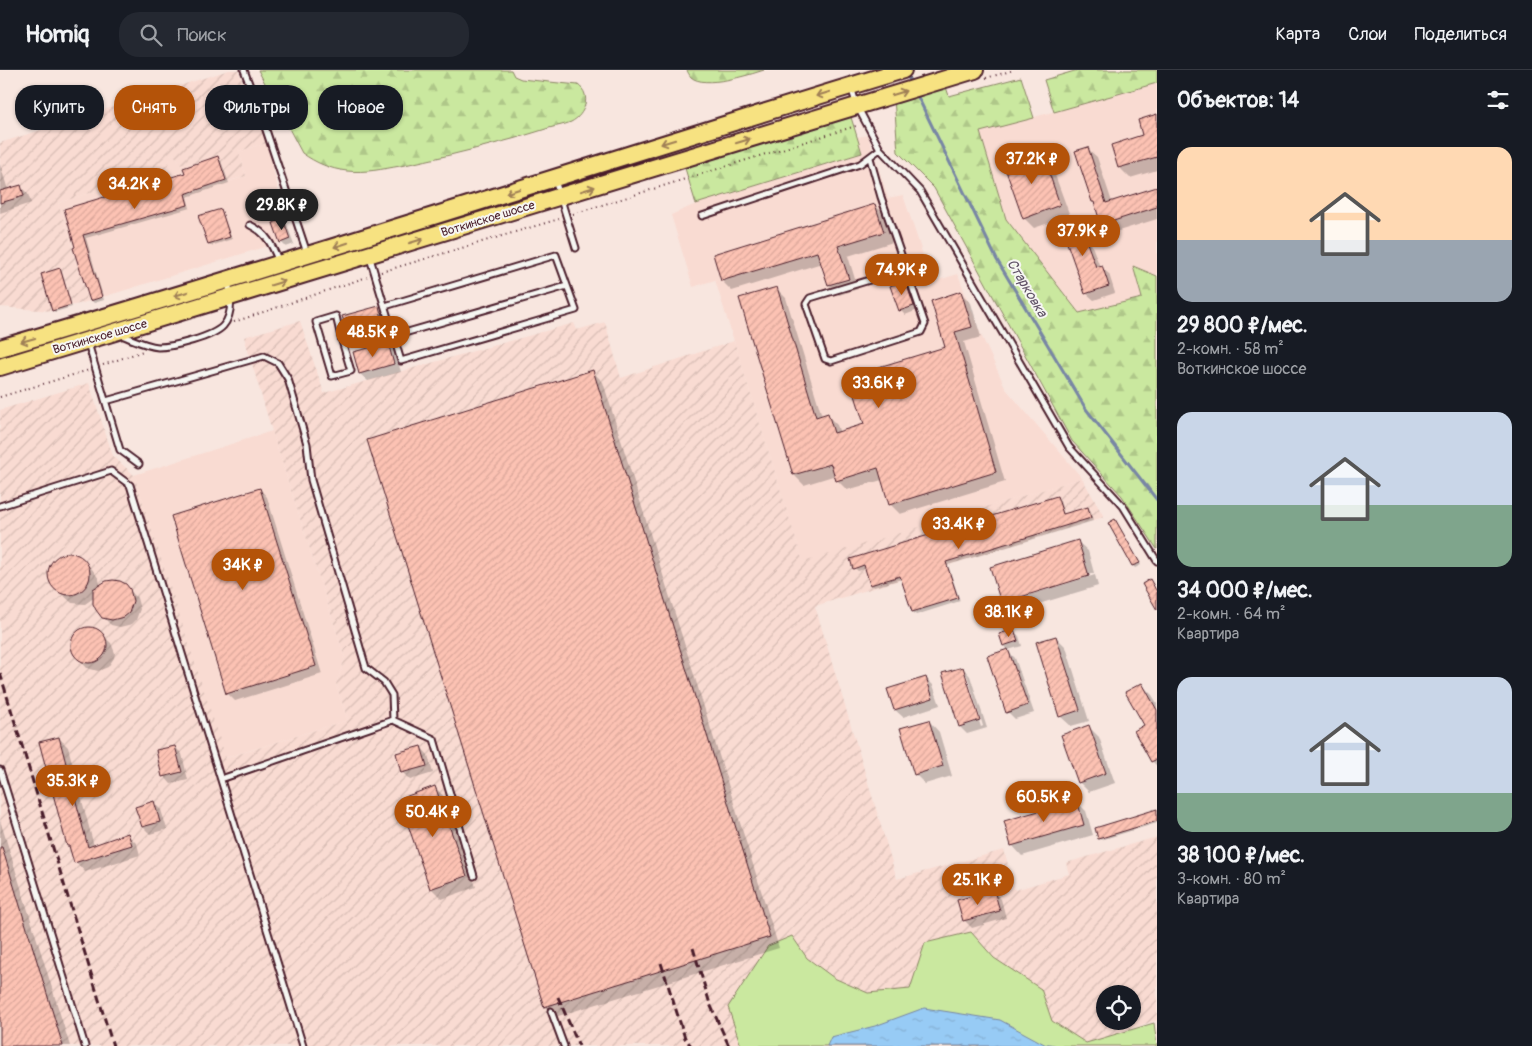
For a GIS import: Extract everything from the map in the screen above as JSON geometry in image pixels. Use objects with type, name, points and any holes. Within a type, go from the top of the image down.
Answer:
[{"type":"main road","name":"Воткинское шоссе","points":[[0,348],[308,256],[903,70]]},
{"type":"main road","name":"Воткинское шоссе","points":[[1,364],[232,298],[857,106],[980,74]]},
{"type":"lane","points":[[244,70],[308,256]]},
{"type":"lane","points":[[850,86],[857,106],[880,148],[920,191],[1069,447],[1122,506],[1157,560]]},
{"type":"lane","points":[[702,216],[860,164],[870,158],[880,148]]},
{"type":"lane","points":[[870,158],[881,197],[906,269],[925,324],[921,332],[831,362],[825,359],[806,304],[810,298],[906,269]]},
{"type":"lane","points":[[554,178],[576,248]]},
{"type":"lane","points":[[250,225],[260,229],[270,240],[280,264]]},
{"type":"lane","points":[[364,238],[401,361],[576,310],[556,256],[385,306]]},
{"type":"lane","points":[[113,333],[157,347],[186,343],[203,337],[223,326],[232,298],[228,280]]},
{"type":"lane","points":[[394,336],[567,286]]},
{"type":"lane","points":[[336,316],[342,341],[351,371],[332,376],[316,322],[336,316]]},
{"type":"lane","points":[[342,341],[391,327]]},
{"type":"lane","points":[[88,340],[120,450],[139,464]]},
{"type":"lane","points":[[106,401],[264,356],[278,363],[288,379],[294,398],[307,444],[311,480],[366,668],[384,682],[392,695],[394,720]]},
{"type":"lane","points":[[0,506],[111,471],[130,485],[303,1046]]},
{"type":"lane","points":[[221,779],[394,720],[434,739],[474,876]]},
{"type":"lane","points":[[0,770],[85,1046]]},
{"type":"lane","points":[[551,1011],[564,1046]]},
{"type":"path","points":[[980,74],[1014,70]]},
{"type":"path","points":[[223,326],[376,274],[866,123]]},
{"type":"path","points":[[0,397],[157,347]]},
{"type":"shaded area","points":[[229,70],[238,70],[244,85],[205,85],[205,130],[262,130],[267,143],[239,151],[246,176],[191,192],[189,195],[183,168],[173,153],[166,169],[58,203],[90,301],[52,311],[0,307],[0,143],[41,130],[104,130],[104,110],[114,107],[114,130],[195,130],[195,85],[182,85]]},
{"type":"shaded area","points":[[1157,83],[1157,276],[1133,266],[1142,298],[1079,313],[1006,219],[980,132]]},
{"type":"shaded area","points":[[868,135],[888,198],[903,195],[932,282],[958,274],[978,328],[1006,389],[1082,478],[803,563],[715,280],[693,287],[671,215],[696,204],[862,153],[857,137]]},
{"type":"shaded area","points":[[267,143],[290,239],[90,301],[58,203],[165,169],[173,152],[183,168],[189,194],[246,176],[239,151]]},
{"type":"shaded area","points":[[300,321],[324,393],[574,323],[577,330],[605,322],[621,378],[734,341],[803,562],[1082,478],[1104,517],[815,606],[897,879],[1004,850],[1015,890],[1069,874],[1066,863],[1157,837],[1157,1020],[1141,1025],[1141,985],[1096,985],[1096,1030],[1141,1030],[1141,1026],[1154,1023],[1157,1046],[0,1046],[0,410],[89,383],[113,456],[134,475],[226,758],[348,720],[336,684],[345,658],[272,431],[244,337]]},
{"type":"shaded area","points":[[272,431],[345,658],[336,684],[348,720],[225,758],[134,475]]},
{"type":"green space","points":[[258,70],[511,70],[514,76],[521,79],[578,85],[585,94],[586,99],[580,115],[566,124],[476,149],[413,163],[374,170],[347,171],[323,165],[302,153],[290,130],[308,130],[308,85],[266,85]]},
{"type":"green space","points":[[687,70],[764,70],[727,80],[706,82],[691,77]]},
{"type":"green space","points":[[1078,70],[1157,70],[1157,83],[1054,112],[1044,80]]},
{"type":"green space","points":[[1021,77],[1034,118],[980,132],[1006,219],[1079,313],[1142,298],[1133,266],[1157,276],[1157,549],[1122,496],[1072,441],[934,188],[898,152],[894,98],[945,84],[949,96]]},
{"type":"green space","points":[[850,114],[862,153],[696,204],[684,165]]},
{"type":"green space","points":[[971,932],[994,958],[1041,989],[1052,1021],[1086,1043],[1130,1030],[1141,1030],[1141,1027],[1154,1023],[1157,1046],[741,1046],[728,1007],[768,946],[792,936],[807,958],[834,978],[868,993],[910,989],[925,943]]},
{"type":"water","points":[[924,1008],[1000,1020],[1048,1046],[827,1046],[831,1037],[875,1026]]},
{"type":"building","points":[[1157,114],[1157,157],[1118,168],[1111,145],[1142,135],[1138,120]]},
{"type":"building","points":[[1088,147],[1106,203],[1157,187],[1157,207],[1101,225],[1075,151]]},
{"type":"building","points":[[1042,152],[1060,205],[1023,219],[1004,165]]},
{"type":"building","points":[[218,156],[226,180],[185,194],[188,205],[83,235],[102,297],[90,301],[73,248],[75,247],[64,209],[185,173],[183,168]]},
{"type":"building","points":[[21,185],[24,196],[0,203],[0,191]]},
{"type":"building","points":[[875,204],[884,232],[838,246],[849,279],[828,285],[817,252],[721,281],[713,254]]},
{"type":"building","points":[[221,209],[230,237],[208,244],[198,216]]},
{"type":"building","points":[[1077,216],[1096,267],[1102,265],[1109,286],[1085,294],[1060,223]]},
{"type":"building","points":[[283,219],[290,239],[280,243],[273,223]]},
{"type":"building","points":[[60,268],[71,305],[52,311],[41,274]]},
{"type":"building","points":[[905,280],[914,306],[899,311],[890,286]]},
{"type":"building","points":[[777,287],[816,417],[828,413],[834,433],[864,424],[849,376],[945,347],[931,301],[961,291],[972,327],[955,332],[996,472],[889,505],[878,468],[836,481],[831,464],[793,475],[739,298]]},
{"type":"building","points":[[379,306],[382,319],[346,328],[342,316]]},
{"type":"building","points":[[388,343],[394,364],[359,374],[353,352]]},
{"type":"building","points":[[593,370],[770,937],[544,1007],[367,440]]},
{"type":"building","points":[[260,488],[316,666],[226,694],[171,516]]},
{"type":"building","points":[[1057,496],[1063,514],[1088,507],[1091,518],[946,562],[958,598],[912,612],[900,576],[870,585],[864,565],[853,569],[850,559]]},
{"type":"building","points":[[1115,519],[1140,563],[1132,566],[1108,523]]},
{"type":"building","points":[[1078,540],[1089,576],[1001,603],[990,567]]},
{"type":"building","points":[[73,553],[81,556],[87,562],[90,574],[87,586],[81,592],[65,595],[57,592],[51,586],[48,570],[51,562],[57,556]]},
{"type":"building","points":[[1150,579],[1157,592],[1157,610],[1142,584]]},
{"type":"building","points":[[113,580],[126,584],[130,589],[133,601],[129,613],[124,617],[112,620],[102,618],[96,610],[93,604],[93,589],[106,581]]},
{"type":"building","points":[[89,627],[96,628],[102,632],[106,638],[106,652],[102,658],[96,662],[89,663],[82,662],[76,658],[72,652],[71,645],[72,638],[76,632],[82,628]]},
{"type":"building","points":[[1014,629],[1018,641],[1003,646],[999,634]]},
{"type":"building","points":[[1056,636],[1080,710],[1059,717],[1036,642]]},
{"type":"building","points":[[1008,649],[1028,705],[1006,713],[987,656]]},
{"type":"building","points":[[963,667],[980,720],[959,727],[942,673]]},
{"type":"building","points":[[926,677],[933,698],[894,710],[887,689]]},
{"type":"building","points":[[1142,683],[1157,710],[1157,759],[1151,762],[1134,731],[1144,725],[1125,692]]},
{"type":"building","points":[[929,720],[943,766],[914,775],[900,728]]},
{"type":"building","points":[[1089,725],[1106,773],[1078,783],[1061,735]]},
{"type":"building","points":[[59,737],[88,847],[128,833],[132,845],[74,863],[69,846],[67,846],[39,742]]},
{"type":"building","points":[[175,746],[182,772],[162,777],[156,750]]},
{"type":"building","points":[[421,746],[427,766],[401,773],[396,753]]},
{"type":"building","points":[[435,786],[467,876],[430,889],[399,799]]},
{"type":"building","points":[[1077,800],[1084,825],[1011,846],[1004,821]]},
{"type":"building","points":[[154,801],[160,822],[142,827],[135,807]]},
{"type":"building","points":[[1157,809],[1157,821],[1098,839],[1095,828]]},
{"type":"building","points":[[0,847],[2,847],[63,1046],[0,1046]]},
{"type":"building","points":[[994,890],[1000,911],[963,921],[957,900]]},
{"type":"waterway","name":"Старковка","points":[[906,73],[912,85]]},
{"type":"waterway","name":"Старковка","points":[[916,93],[997,260],[1086,409],[1157,500]]},
{"type":"waterway","points":[[1048,1045],[1054,1046]]},
{"type":"railway","points":[[0,673],[113,1046]]},
{"type":"railway","points":[[693,948],[710,1004],[729,1046]]},
{"type":"railway","points":[[661,963],[685,1038],[691,1046]]},
{"type":"railway","points":[[558,997],[579,1046]]}]
